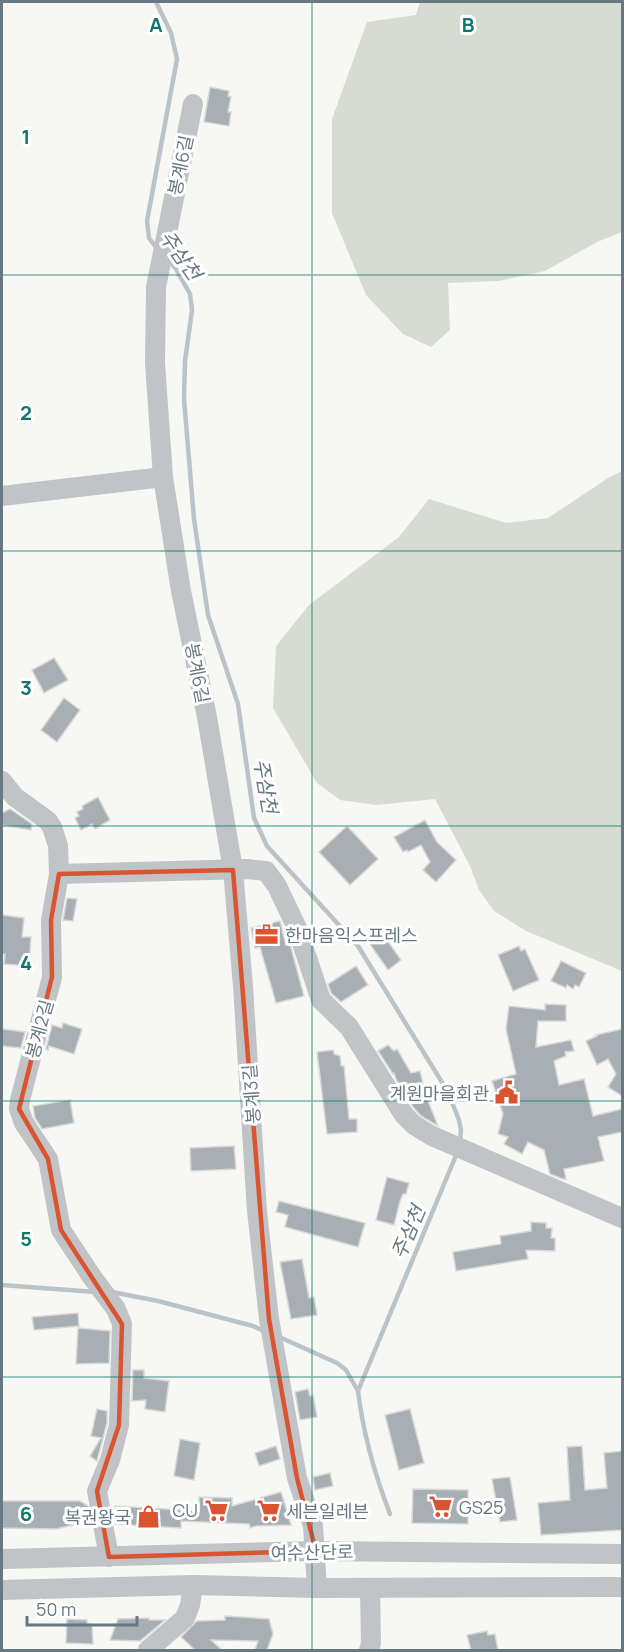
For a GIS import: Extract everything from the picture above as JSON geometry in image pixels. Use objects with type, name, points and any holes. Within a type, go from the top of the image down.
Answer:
[{"type":"street","name":"봉계6길","points":[[193,104],[160,264],[155,304],[154,352],[163,477],[181,591],[207,717],[233,870]]},
{"type":"street","points":[[2,496],[163,477]]},
{"type":"street","name":"봉계2길","points":[[2,781],[15,797],[48,821],[58,846],[59,874],[51,920],[52,977],[19,1109],[24,1123],[48,1159],[61,1230],[116,1308],[122,1324],[120,1416],[110,1460],[97,1491],[109,1557]]},
{"type":"street","points":[[59,874],[255,869],[266,871],[297,928],[321,1000],[349,1027],[404,1115],[418,1128],[443,1141],[622,1218]]},
{"type":"street","name":"봉계3길","points":[[233,870],[258,1211],[270,1319],[275,1360],[297,1478],[313,1526],[316,1551]]},
{"type":"street","points":[[316,1551],[316,1588]]},
{"type":"street","name":"여수산단로","points":[[2,1559],[316,1551],[622,1554]]},
{"type":"street","points":[[148,1650],[185,1618],[193,1585]]},
{"type":"street","name":"여수산단로","points":[[2,1590],[193,1585],[316,1588],[622,1587]]},
{"type":"street","points":[[369,1650],[371,1643],[370,1588]]},
{"type":"highlighted area","points":[[233,870],[269,1319],[297,1478],[316,1551],[109,1557],[97,1491],[119,1425],[122,1324],[61,1230],[48,1159],[19,1109],[52,977],[51,920],[59,874]]},
{"type":"shaded area","points":[[420,2],[622,2],[622,232],[597,242],[545,271],[499,281],[448,283],[450,330],[431,347],[403,334],[366,295],[332,213],[332,119],[367,22],[416,15]]},
{"type":"shaded area","points":[[622,471],[622,971],[526,931],[494,911],[479,890],[470,866],[435,799],[376,805],[340,800],[317,783],[273,708],[276,646],[309,605],[399,537],[429,499],[506,523],[548,518]]},
{"type":"building","points":[[210,87],[229,91],[228,96],[231,97],[228,112],[231,112],[229,126],[204,122]]},
{"type":"building","points":[[54,658],[68,680],[44,693],[32,670]]},
{"type":"building","points":[[64,698],[80,710],[57,742],[41,730]]},
{"type":"building","points":[[98,797],[110,820],[95,829],[92,824],[81,830],[75,818],[79,816],[77,812],[83,809],[82,806]]},
{"type":"building","points":[[10,809],[32,824],[31,830],[2,825],[2,813]]},
{"type":"building","points":[[425,820],[437,842],[456,860],[436,882],[423,870],[430,862],[421,845],[408,852],[407,850],[403,852],[394,837]]},
{"type":"building","points":[[347,826],[378,859],[350,885],[319,852]]},
{"type":"building","points":[[67,898],[77,899],[73,921],[63,920]]},
{"type":"building","points":[[2,915],[24,918],[22,937],[31,937],[29,966],[4,964]]},
{"type":"building","points":[[280,921],[286,945],[290,944],[304,996],[276,1003],[260,947],[255,948],[251,928]]},
{"type":"building","points":[[380,930],[401,960],[388,970],[367,940]]},
{"type":"building","points":[[519,946],[521,951],[525,949],[539,980],[513,991],[498,955]]},
{"type":"building","points":[[561,961],[586,973],[579,987],[575,985],[573,989],[567,985],[566,988],[551,981]]},
{"type":"building","points":[[356,966],[368,985],[341,1002],[331,993],[328,984]]},
{"type":"building","points":[[545,1004],[566,1005],[566,1021],[538,1021],[536,1047],[571,1040],[574,1051],[565,1052],[566,1056],[554,1061],[559,1085],[584,1079],[593,1116],[622,1109],[622,1132],[598,1137],[604,1161],[564,1169],[566,1179],[550,1174],[544,1150],[528,1142],[522,1154],[504,1144],[508,1137],[498,1134],[503,1114],[492,1081],[516,1074],[506,1029],[509,1006],[545,1010]]},
{"type":"building","points":[[63,1023],[82,1029],[74,1054],[49,1046],[48,1050],[46,1049],[52,1025],[62,1028]]},
{"type":"building","points":[[2,1029],[25,1032],[21,1048],[2,1046]]},
{"type":"building","points":[[622,1029],[622,1096],[608,1087],[616,1074],[608,1059],[597,1065],[586,1041],[596,1035]]},
{"type":"building","points":[[388,1045],[394,1051],[397,1049],[411,1073],[420,1071],[426,1096],[438,1126],[421,1116],[413,1107],[394,1073],[378,1051]]},
{"type":"building","points":[[333,1050],[334,1054],[340,1056],[341,1066],[344,1066],[349,1119],[357,1119],[357,1132],[327,1134],[317,1052]]},
{"type":"building","points":[[70,1100],[74,1123],[42,1129],[35,1118],[33,1106]]},
{"type":"building","points":[[234,1146],[236,1169],[191,1171],[190,1148]]},
{"type":"building","points":[[387,1177],[409,1183],[406,1194],[403,1194],[400,1201],[394,1225],[376,1220]]},
{"type":"building","points":[[279,1201],[365,1223],[358,1247],[285,1227],[288,1215],[276,1212]]},
{"type":"building","points":[[531,1222],[546,1223],[546,1228],[552,1228],[551,1238],[555,1238],[555,1251],[526,1250],[528,1259],[456,1271],[453,1252],[501,1244],[500,1236],[531,1231]]},
{"type":"building","points":[[302,1259],[309,1298],[314,1297],[317,1315],[291,1319],[280,1262]]},
{"type":"building","points":[[78,1313],[79,1326],[34,1330],[32,1317]]},
{"type":"building","points":[[78,1328],[110,1331],[109,1363],[76,1364]]},
{"type":"building","points":[[133,1370],[144,1370],[144,1378],[169,1381],[165,1412],[145,1409],[146,1400],[132,1401]]},
{"type":"building","points":[[308,1389],[310,1396],[313,1395],[317,1417],[300,1420],[295,1392]]},
{"type":"building","points":[[97,1409],[107,1411],[107,1423],[97,1461],[90,1456],[101,1438],[91,1436]]},
{"type":"building","points":[[410,1409],[424,1463],[399,1470],[385,1415]]},
{"type":"building","points":[[180,1439],[200,1443],[194,1480],[174,1476]]},
{"type":"building","points":[[276,1446],[280,1459],[259,1466],[255,1453]]},
{"type":"building","points":[[582,1446],[585,1490],[607,1488],[604,1453],[622,1451],[622,1530],[541,1535],[538,1503],[570,1500],[567,1447]]},
{"type":"building","points":[[330,1473],[333,1486],[315,1490],[313,1477]]},
{"type":"building","points":[[510,1477],[517,1520],[500,1522],[492,1479]]},
{"type":"building","points":[[413,1489],[468,1490],[468,1524],[412,1523]]},
{"type":"building","points":[[281,1492],[291,1525],[250,1528],[249,1524],[181,1521],[181,1528],[115,1524],[115,1506],[199,1511],[199,1497],[232,1498],[232,1506]]},
{"type":"building","points":[[2,1501],[80,1501],[88,1506],[89,1513],[82,1523],[56,1529],[2,1528]]},
{"type":"building","points":[[225,1616],[269,1619],[273,1634],[267,1650],[255,1650],[258,1641],[211,1640],[222,1650],[195,1650],[181,1637],[197,1621],[225,1620]]},
{"type":"building","points":[[149,1618],[149,1620],[165,1620],[140,1641],[110,1640],[118,1619]]},
{"type":"building","points":[[67,1619],[87,1620],[87,1624],[92,1624],[93,1644],[66,1643]]},
{"type":"building","points":[[487,1631],[488,1635],[495,1634],[498,1650],[471,1650],[467,1635]]},
{"type":"waterway","name":"주삼천","points":[[156,2],[171,33],[177,59],[147,221],[149,238],[158,250]]},
{"type":"waterway","name":"주삼천","points":[[168,260],[176,269],[190,294],[192,310],[185,361],[184,399],[194,519],[208,615],[238,704],[254,818],[267,846],[358,946],[448,1092],[459,1120],[460,1142]]},
{"type":"waterway","name":"주삼천","points":[[390,1514],[370,1454],[358,1391],[457,1153]]},
{"type":"waterway","points":[[2,1285],[95,1292]]},
{"type":"waterway","points":[[112,1292],[158,1301],[253,1326],[266,1332]]},
{"type":"waterway","points":[[277,1336],[337,1363],[346,1370],[358,1391]]},
{"type":"place","name":"한마음익스프레스","points":[[267,935]]},
{"type":"place","name":"계원마을회관","points":[[507,1093]]},
{"type":"place","name":"GS25","points":[[441,1507]]},
{"type":"place","name":"CU","points":[[216,1510]]},
{"type":"place","name":"세븐일레븐","points":[[268,1511]]},
{"type":"place","name":"복권왕국","points":[[149,1517]]}]
